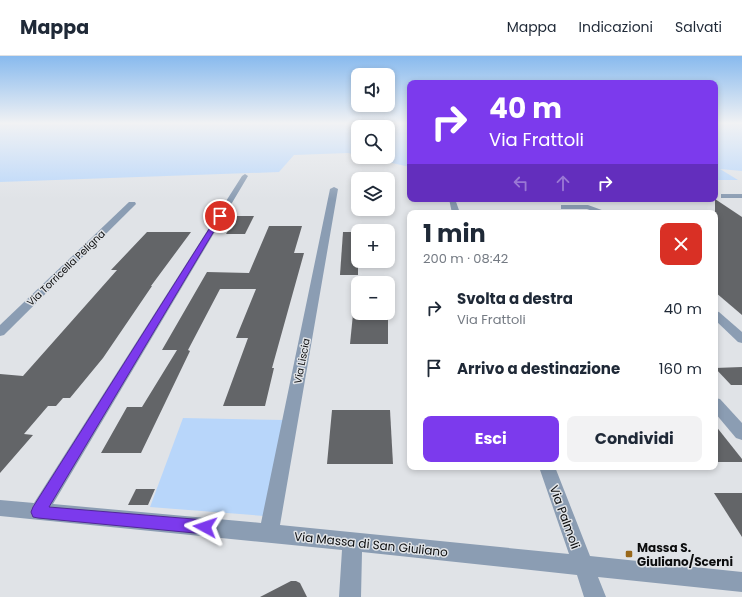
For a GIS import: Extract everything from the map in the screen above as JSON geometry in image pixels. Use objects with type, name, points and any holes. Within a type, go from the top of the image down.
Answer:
[{"type":"street","points":[[38,512],[245,176]]},
{"type":"street","name":"Via Liscia","points":[[269,533],[334,189]]},
{"type":"street","points":[[724,196],[742,196]]},
{"type":"street","name":"Via Torricella Peligna","points":[[0,332],[132,204]]},
{"type":"street","points":[[564,207],[588,207],[597,210]]},
{"type":"street","points":[[718,317],[742,339]]},
{"type":"street","points":[[718,406],[742,434]]},
{"type":"street","name":"Via Palmoli","points":[[549,470],[595,597]]},
{"type":"street","name":"Via Massa di San Giuliano","points":[[0,508],[269,533],[742,582]]},
{"type":"street","points":[[350,597],[352,542]]},
{"type":"shaded area","points":[[0,148],[351,148],[351,154],[294,155],[279,172],[0,182]]},
{"type":"shaded area","points":[[395,148],[407,148],[407,166],[395,164]]},
{"type":"shaded area","points":[[718,148],[742,148],[742,171],[720,169],[738,180],[718,180]]},
{"type":"shaded area","points":[[183,418],[285,420],[264,516],[150,507]]},
{"type":"building","points":[[718,201],[742,217],[742,315],[718,295],[718,210],[715,210],[715,202]]},
{"type":"building","points":[[237,216],[254,216],[245,234],[226,234]]},
{"type":"building","points":[[269,226],[302,226],[294,253],[304,253],[272,368],[274,368],[265,406],[223,406],[248,338],[236,338],[256,289],[220,289],[188,350],[190,351],[141,453],[101,453],[127,407],[142,407],[177,350],[162,350],[207,272],[249,273]]},
{"type":"building","points":[[147,232],[191,232],[151,286],[103,358],[70,398],[63,398],[56,406],[48,406],[24,434],[33,435],[0,473],[0,374],[23,376],[117,270],[111,270]]},
{"type":"building","points":[[343,232],[351,232],[351,268],[358,268],[358,275],[340,275]]},
{"type":"building","points":[[352,320],[388,320],[388,344],[350,344]]},
{"type":"building","points":[[742,367],[742,385],[731,385],[718,371],[718,368]]},
{"type":"building","points":[[332,410],[390,410],[393,464],[327,464]]},
{"type":"building","points":[[718,429],[742,459],[742,462],[718,462]]},
{"type":"building","points":[[136,489],[155,489],[148,505],[128,505]]},
{"type":"building","points":[[714,493],[742,493],[742,537]]},
{"type":"building","points":[[291,581],[300,583],[307,597],[260,597]]},
{"type":"place","name":"Massa S. Giuliano/Scerni","points":[[629,554]]},
{"type":"route","points":[[205,527],[38,512],[220,216]]}]
